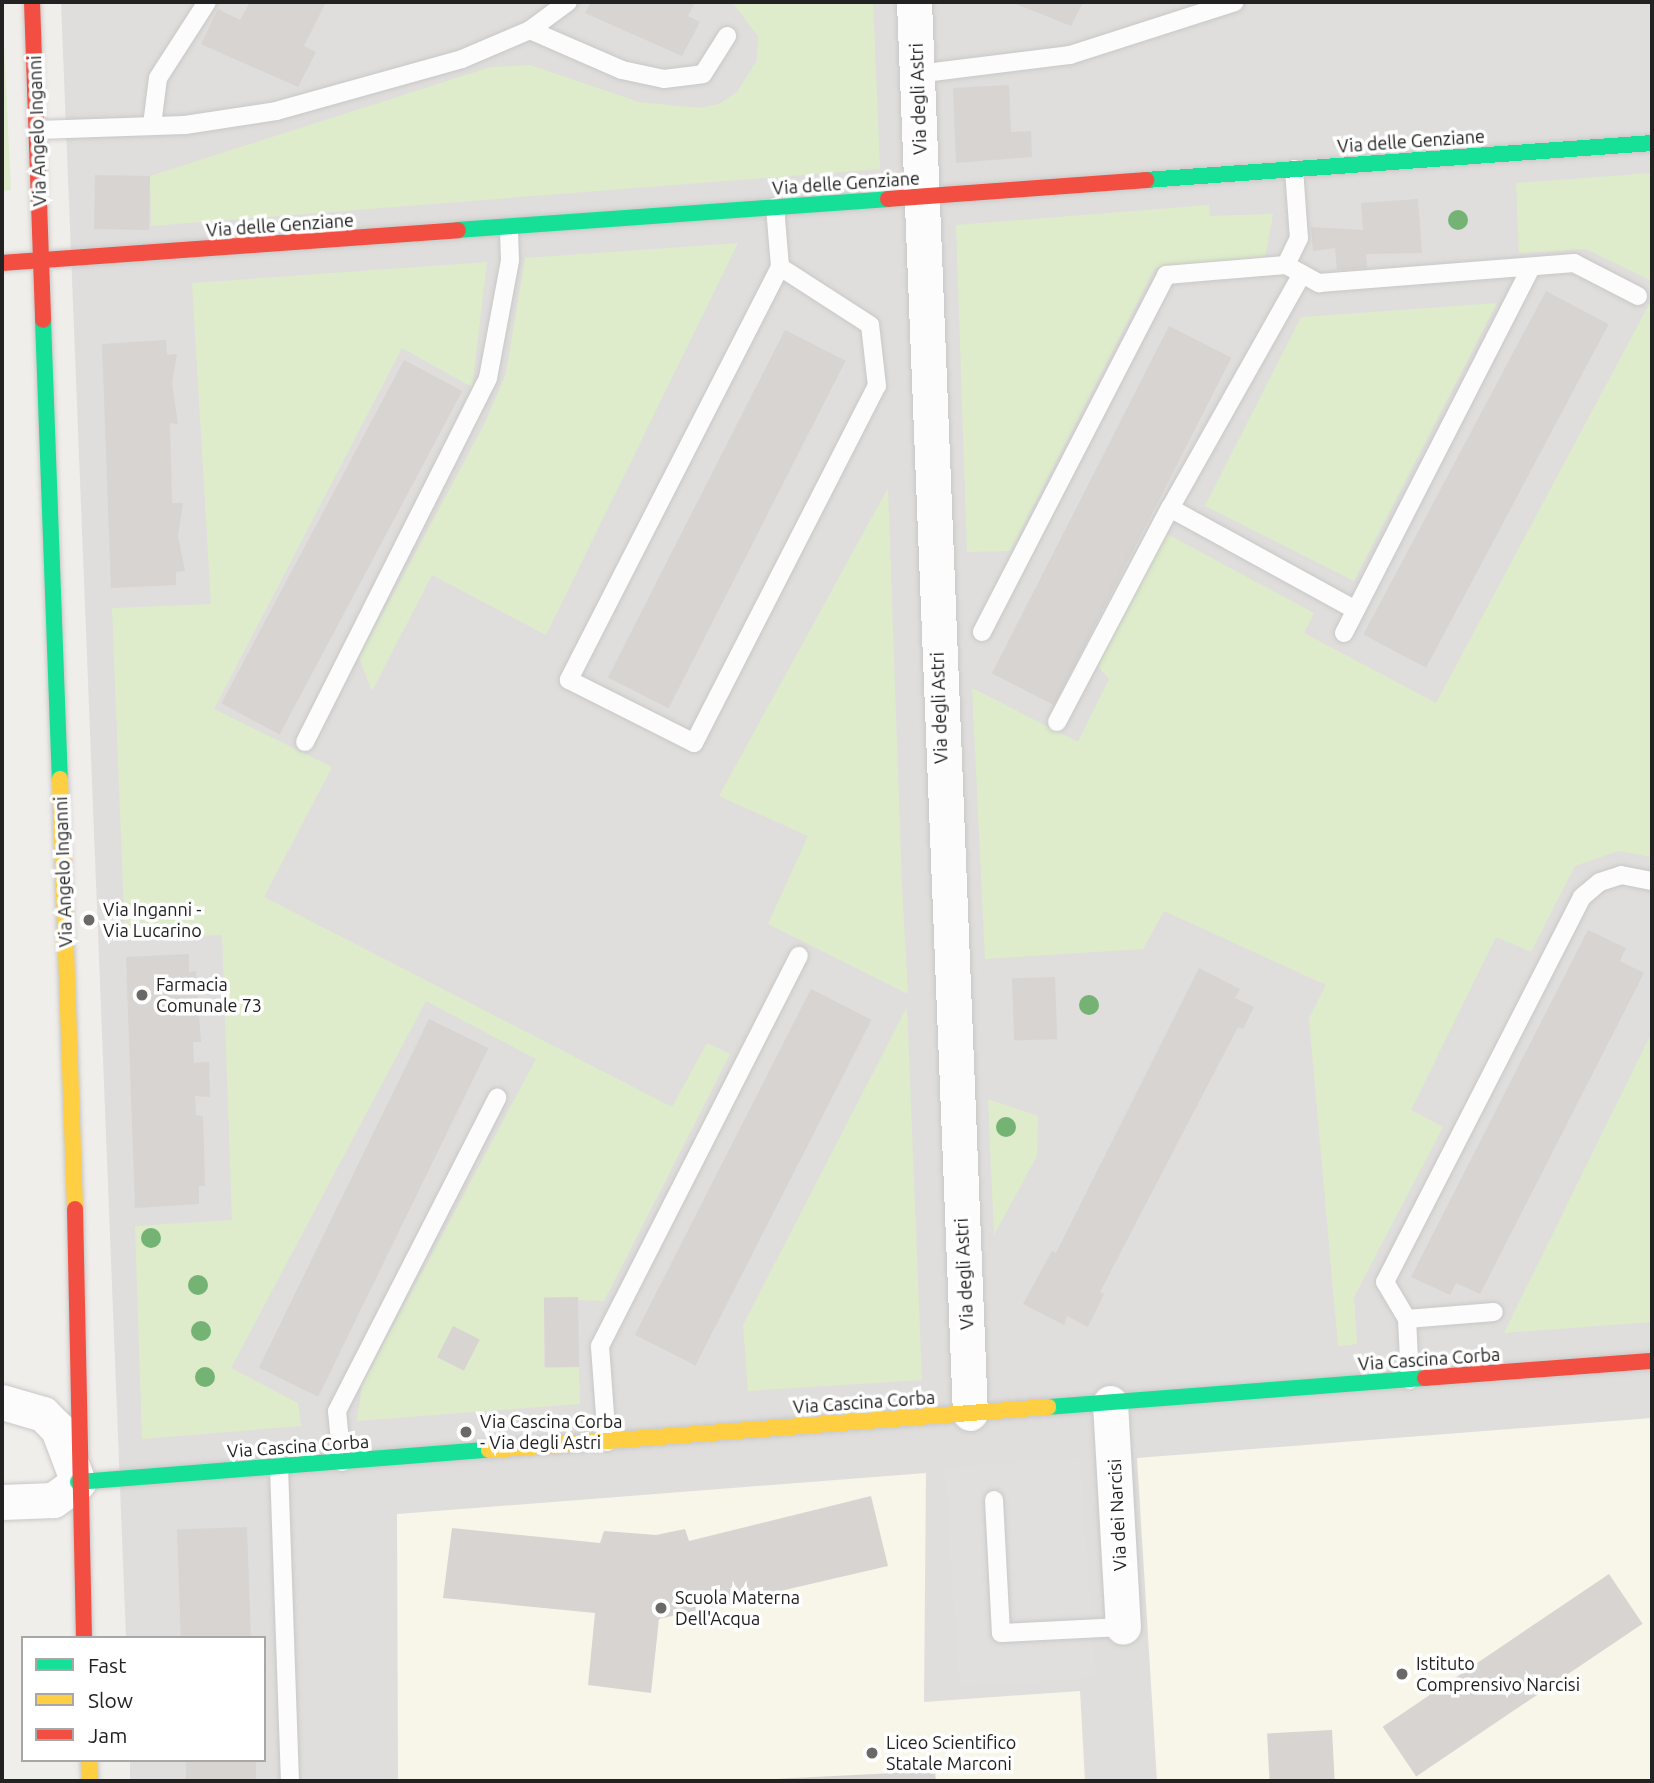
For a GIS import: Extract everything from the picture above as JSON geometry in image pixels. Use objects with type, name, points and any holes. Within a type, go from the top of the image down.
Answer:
[{"type":"street","name":"Via Angelo Inganni","points":[[32,2],[80,1341],[78,1482],[85,1636]]},
{"type":"street","name":"Via degli Astri","points":[[914,2],[970,1413]]},
{"type":"street","name":"Via delle Genziane","points":[[42,261],[1652,143]]},
{"type":"street","points":[[2,263],[42,261]]},
{"type":"street","name":"Via Cascina Corba","points":[[78,1482],[1652,1361]]},
{"type":"street","name":"Via Angelo Inganni","points":[[2,1402],[43,1414],[58,1429],[78,1482]]},
{"type":"street","name":"Via dei Narcisi","points":[[1110,1403],[1123,1627]]},
{"type":"street","points":[[2,1502],[53,1500],[78,1482]]},
{"type":"street","points":[[89,1762],[90,1781]]},
{"type":"lane","points":[[152,125],[158,79],[207,2]]},
{"type":"lane","points":[[37,130],[152,125],[276,111],[462,59],[530,30],[568,2]]},
{"type":"lane","points":[[917,75],[1070,55],[1235,2]]},
{"type":"lane","points":[[530,30],[622,70],[664,79],[703,74],[727,36]]},
{"type":"lane","points":[[1286,265],[1300,238],[1294,169]]},
{"type":"lane","points":[[775,207],[780,267],[569,680],[694,743],[877,386],[870,325],[780,267]]},
{"type":"lane","points":[[305,742],[488,379],[510,260],[509,228]]},
{"type":"lane","points":[[982,632],[1166,275],[1286,265],[1319,283],[1574,263],[1638,296]]},
{"type":"lane","points":[[1344,633],[1531,267]]},
{"type":"lane","points":[[1057,722],[1170,508],[1302,274]]},
{"type":"lane","points":[[1170,508],[1354,609]]},
{"type":"lane","points":[[1410,1380],[1407,1319],[1385,1282],[1582,897],[1600,882],[1621,874],[1652,881]]},
{"type":"lane","points":[[607,1442],[600,1346],[799,956]]},
{"type":"lane","points":[[342,1462],[338,1411],[497,1098]]},
{"type":"lane","points":[[1407,1319],[1494,1312]]},
{"type":"lane","points":[[279,1467],[290,1781]]},
{"type":"lane","points":[[994,1500],[1001,1633],[1123,1627]]},
{"type":"shaded area","points":[[61,2],[1652,2],[1652,1781],[130,1781],[130,1762],[266,1762],[266,1636],[126,1636]]},
{"type":"shaded area","name":"Istituto Comprensivo Narcisi","points":[[1652,1418],[1652,1781],[1157,1781],[1137,1458]]},
{"type":"shaded area","points":[[1080,1458],[1095,1677],[960,1687],[944,1467]]},
{"type":"shaded area","name":"Scuola Materna Dell'Acqua","points":[[926,1473],[924,1702],[1080,1691],[1085,1781],[398,1781],[397,1514]]},
{"type":"green space","points":[[2,2],[11,190],[2,191]]},
{"type":"green space","points":[[732,2],[873,2],[880,169],[151,226],[150,176],[491,67],[530,65],[639,102],[700,108],[719,104],[737,92],[757,60],[758,36]]},
{"type":"green space","points":[[1652,173],[1652,281],[1586,249],[1519,253],[1516,183]]},
{"type":"green space","points":[[1209,205],[1210,216],[1273,214],[1265,259],[1155,268],[1010,551],[967,552],[956,225]]},
{"type":"green space","points":[[738,243],[546,635],[432,575],[372,691],[359,658],[485,423],[506,373],[525,258]]},
{"type":"green space","points":[[487,262],[472,387],[402,348],[214,709],[332,767],[264,897],[672,1107],[707,1043],[730,1054],[604,1301],[544,1299],[544,1366],[579,1367],[580,1404],[357,1421],[362,1385],[536,1059],[426,1001],[231,1368],[298,1403],[301,1426],[142,1439],[135,1226],[232,1220],[222,935],[125,938],[112,608],[211,604],[192,283]]},
{"type":"green space","points":[[1652,299],[1652,857],[1618,851],[1575,866],[1531,952],[1496,937],[1411,1110],[1443,1127],[1354,1297],[1357,1344],[1338,1346],[1309,1019],[1326,985],[1164,911],[1143,949],[985,959],[972,688],[1078,742],[1109,679],[1098,666],[1167,534],[1314,613],[1304,633],[1436,703]]},
{"type":"green space","points":[[1497,303],[1354,581],[1205,506],[1301,317]]},
{"type":"green space","points":[[888,488],[908,994],[768,924],[808,836],[719,796]]},
{"type":"green space","points":[[907,1007],[922,1380],[748,1391],[743,1325]]},
{"type":"green space","points":[[1652,1032],[1652,1322],[1504,1333]]},
{"type":"green space","points":[[988,1099],[1038,1116],[1037,1156],[994,1235]]},
{"type":"building","points":[[250,2],[326,2],[304,46],[316,52],[298,87],[201,44],[218,9],[240,20]]},
{"type":"building","points":[[591,2],[695,2],[688,16],[700,22],[682,56],[585,13]]},
{"type":"building","points":[[1011,2],[1083,2],[1071,26]]},
{"type":"building","points":[[1009,85],[1011,132],[1031,131],[1032,157],[956,163],[953,88]]},
{"type":"building","points":[[95,175],[150,176],[149,230],[94,229]]},
{"type":"building","points":[[1418,199],[1422,253],[1366,254],[1367,268],[1337,270],[1335,248],[1313,251],[1311,227],[1363,230],[1361,203]]},
{"type":"building","points":[[1546,291],[1609,324],[1426,668],[1363,634]]},
{"type":"building","points":[[1169,326],[1231,358],[1054,705],[992,673]]},
{"type":"building","points":[[785,330],[846,361],[669,708],[608,677]]},
{"type":"building","points":[[166,340],[167,355],[177,354],[172,383],[178,424],[170,423],[172,503],[183,503],[178,536],[185,571],[176,572],[176,585],[111,588],[102,344]]},
{"type":"building","points":[[404,360],[462,391],[280,734],[221,703]]},
{"type":"building","points":[[1588,930],[1626,948],[1620,961],[1644,973],[1480,1294],[1456,1283],[1450,1295],[1411,1277]]},
{"type":"building","points":[[189,954],[189,972],[196,971],[201,1042],[193,1042],[194,1063],[209,1062],[210,1097],[195,1096],[196,1115],[203,1116],[205,1186],[199,1186],[199,1204],[135,1208],[126,957]]},
{"type":"building","points":[[1199,968],[1240,989],[1235,998],[1254,1007],[1243,1029],[1238,1027],[1100,1292],[1104,1294],[1088,1327],[1067,1316],[1064,1325],[1023,1304],[1052,1251],[1056,1253]]},
{"type":"building","points":[[1055,977],[1057,1039],[1014,1040],[1012,979]]},
{"type":"building","points":[[811,989],[872,1020],[695,1366],[635,1335]]},
{"type":"building","points":[[429,1019],[488,1048],[318,1397],[259,1368]]},
{"type":"building","points":[[578,1297],[579,1367],[545,1368],[544,1298]]},
{"type":"building","points":[[453,1326],[480,1340],[464,1371],[437,1357]]},
{"type":"building","points":[[871,1496],[888,1566],[659,1619],[651,1693],[588,1685],[595,1613],[443,1598],[452,1528],[600,1543],[604,1531],[656,1535],[685,1529],[689,1541]]},
{"type":"building","points":[[247,1527],[251,1636],[181,1636],[177,1529]]},
{"type":"building","points":[[1609,1574],[1643,1624],[1416,1776],[1383,1727]]},
{"type":"building","points":[[1332,1730],[1335,1781],[1270,1781],[1267,1733]]},
{"type":"building","points":[[186,1762],[256,1762],[256,1781],[186,1781]]},
{"type":"building","points":[[935,1771],[936,1781],[774,1779]]},
{"type":"traffic: fast","points":[[1146,180],[1652,143]]},
{"type":"traffic: fast","points":[[458,230],[888,199]]},
{"type":"traffic: fast","points":[[43,320],[60,779]]},
{"type":"traffic: fast","points":[[1048,1407],[1425,1378]]},
{"type":"traffic: fast","points":[[78,1482],[489,1450]]},
{"type":"traffic: slow","points":[[60,779],[75,1209]]},
{"type":"traffic: slow","points":[[489,1450],[1048,1407]]},
{"type":"traffic: slow","points":[[89,1762],[90,1781]]},
{"type":"traffic: jam","points":[[32,2],[43,320]]},
{"type":"traffic: jam","points":[[888,199],[1146,180]]},
{"type":"traffic: jam","points":[[2,263],[458,230]]},
{"type":"traffic: jam","points":[[75,1209],[84,1636]]},
{"type":"traffic: jam","points":[[1425,1378],[1652,1361]]},
{"type":"place","name":"Via Inganni - Via Lucarino","points":[[89,920]]},
{"type":"place","name":"Farmacia Comunale 73","points":[[142,995]]},
{"type":"place","name":"Via Cascina Corba - Via degli Astri","points":[[466,1432]]},
{"type":"place","name":"Scuola Materna Dell'Acqua","points":[[661,1608]]},
{"type":"place","name":"Istituto Comprensivo Narcisi","points":[[1402,1674]]},
{"type":"place","name":"Liceo Scientifico Statale Marconi","points":[[872,1753]]}]
